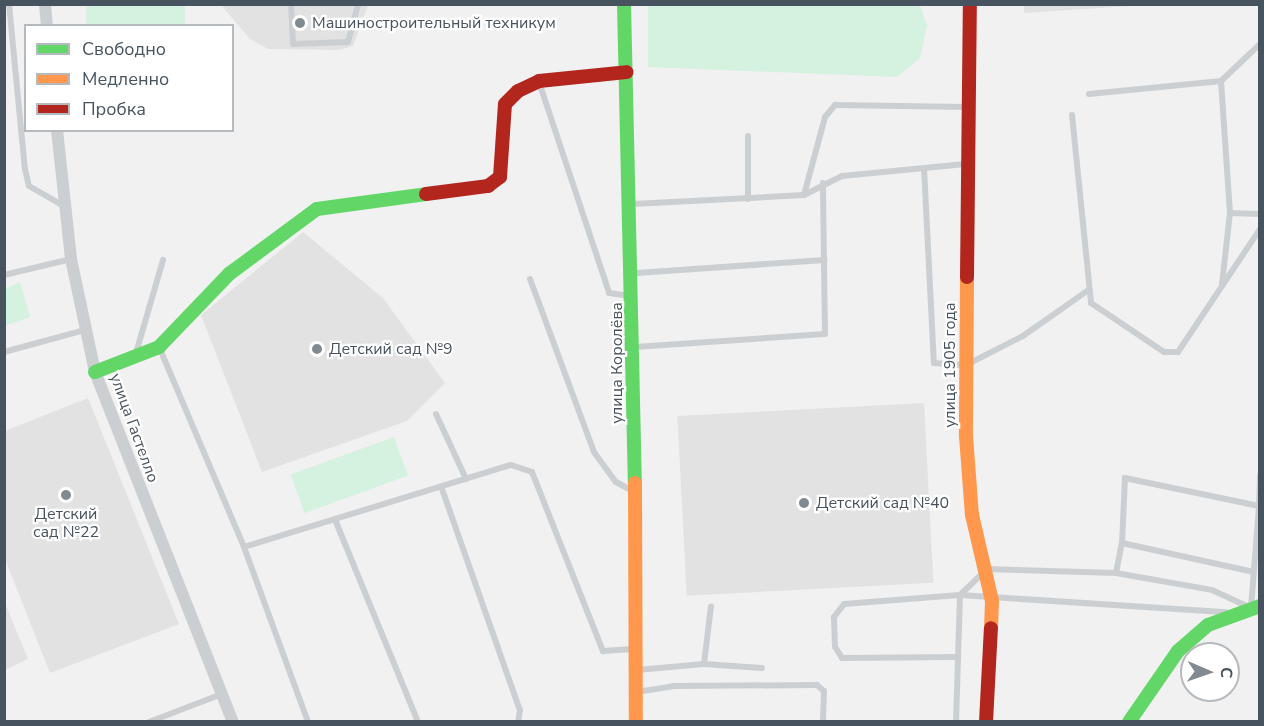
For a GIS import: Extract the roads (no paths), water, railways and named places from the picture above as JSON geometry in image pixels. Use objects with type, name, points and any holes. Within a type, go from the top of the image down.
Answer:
[{"type":"street","points":[[45,4],[47,24]]},
{"type":"street","name":"улица Королёва","points":[[624,4],[634,273],[632,347],[636,722]]},
{"type":"street","name":"улица 1905 года","points":[[970,4],[966,164],[966,365],[972,515],[987,569],[992,601],[986,722]]},
{"type":"street","points":[[95,372],[159,346],[229,274],[317,209],[488,186],[500,177],[504,164],[505,104],[539,81],[627,72]]},
{"type":"street","name":"улица Гастелло","points":[[57,132],[71,259],[88,329],[95,372],[234,722]]},
{"type":"street","points":[[1129,722],[1178,651],[1234,612],[1255,607]]},
{"type":"lane","points":[[9,4],[29,186],[64,206]]},
{"type":"lane","points":[[291,4],[293,44],[348,42],[358,4]]},
{"type":"lane","points":[[1089,94],[1221,81],[1260,44]]},
{"type":"lane","points":[[539,81],[609,293],[633,296]]},
{"type":"lane","points":[[1221,81],[1230,213],[1222,286]]},
{"type":"lane","points":[[804,195],[825,117],[835,105],[969,107]]},
{"type":"lane","points":[[1072,115],[1087,291],[1091,303],[1171,353],[1178,352],[1260,229]]},
{"type":"lane","points":[[748,136],[748,199]]},
{"type":"lane","points":[[632,204],[804,195],[823,183],[966,164]]},
{"type":"lane","points":[[924,168],[934,363],[966,365],[1023,336],[1087,291]]},
{"type":"lane","points":[[632,347],[825,334],[823,183]]},
{"type":"lane","points":[[1230,213],[1260,214]]},
{"type":"lane","points":[[4,275],[71,259]]},
{"type":"lane","points":[[135,354],[163,260]]},
{"type":"lane","points":[[634,273],[825,260]]},
{"type":"lane","points":[[530,279],[594,452],[616,482],[634,492]]},
{"type":"lane","points":[[4,352],[88,329]]},
{"type":"lane","points":[[159,346],[244,547],[308,722]]},
{"type":"lane","points":[[436,414],[466,479]]},
{"type":"lane","points":[[244,547],[336,522],[511,465],[532,472],[603,651],[637,649]]},
{"type":"lane","points":[[956,722],[956,657],[960,595],[987,569],[1116,573],[1212,590],[1255,607],[1254,572],[1260,475]]},
{"type":"lane","points":[[1116,573],[1122,543],[1125,478],[1259,506]]},
{"type":"lane","points":[[442,489],[520,710],[518,722]]},
{"type":"lane","points":[[336,522],[418,722]]},
{"type":"lane","points":[[1122,543],[1254,572]]},
{"type":"lane","points":[[956,657],[842,658],[835,647],[834,616],[844,604],[960,595],[992,601],[1234,612]]},
{"type":"lane","points":[[704,664],[711,606]]},
{"type":"lane","points":[[636,670],[704,664],[762,668]]},
{"type":"lane","points":[[637,692],[817,685],[825,691],[823,722]]},
{"type":"lane","points":[[149,722],[223,694]]},
{"type":"place","name":"Машиностроительный техникум","points":[[300,23]]},
{"type":"place","name":"Детский сад №9","points":[[317,349]]},
{"type":"place","name":"Детский сад №22","points":[[66,495]]},
{"type":"place","name":"Детский сад №40","points":[[804,503]]}]
